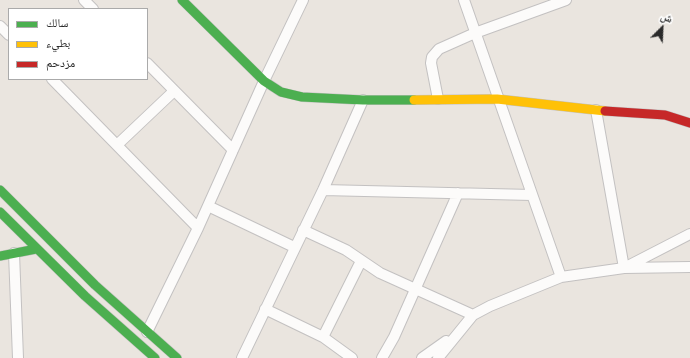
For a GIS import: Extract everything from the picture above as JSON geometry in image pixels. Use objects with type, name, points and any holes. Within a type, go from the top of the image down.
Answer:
[{"type":"street","points":[[84,0],[92,8]]},
{"type":"street","points":[[182,0],[264,81],[281,92],[302,97],[363,100],[497,99],[596,110],[665,115],[690,123]]},
{"type":"street","points":[[147,332],[198,228],[264,81],[303,0]]},
{"type":"street","points":[[464,0],[497,99],[561,277]]},
{"type":"street","points":[[438,99],[431,63],[432,57],[439,49],[475,33],[566,0]]},
{"type":"street","points":[[0,26],[8,34]]},
{"type":"street","points":[[148,64],[233,150]]},
{"type":"street","points":[[53,80],[198,228]]},
{"type":"street","points":[[117,145],[174,91]]},
{"type":"street","points":[[242,358],[363,100]]},
{"type":"street","points":[[596,110],[624,268]]},
{"type":"street","points":[[0,190],[95,285],[177,358]]},
{"type":"street","points":[[322,190],[532,195]]},
{"type":"street","points":[[382,358],[394,337],[416,290],[458,193]]},
{"type":"street","points":[[208,206],[294,247]]},
{"type":"street","points":[[0,212],[145,355],[155,358]]},
{"type":"street","points":[[303,230],[346,250],[380,273],[473,315]]},
{"type":"street","points":[[624,268],[690,234]]},
{"type":"street","points":[[0,256],[36,249]]},
{"type":"street","points":[[14,253],[18,358]]},
{"type":"street","points":[[323,337],[361,261]]},
{"type":"street","points":[[438,358],[473,315],[490,306],[561,277],[624,268],[690,267]]},
{"type":"street","points":[[265,309],[323,337],[352,358]]},
{"type":"street","points":[[422,358],[456,334]]},
{"type":"traffic: fast","points":[[182,0],[264,81],[281,92],[302,97],[363,100],[414,100]]},
{"type":"traffic: fast","points":[[0,190],[95,285],[177,358]]},
{"type":"traffic: fast","points":[[0,212],[85,296],[155,358]]},
{"type":"traffic: fast","points":[[0,256],[36,249]]},
{"type":"traffic: slow","points":[[414,100],[497,99],[605,111]]},
{"type":"traffic: jam","points":[[605,111],[665,115],[690,123]]}]
